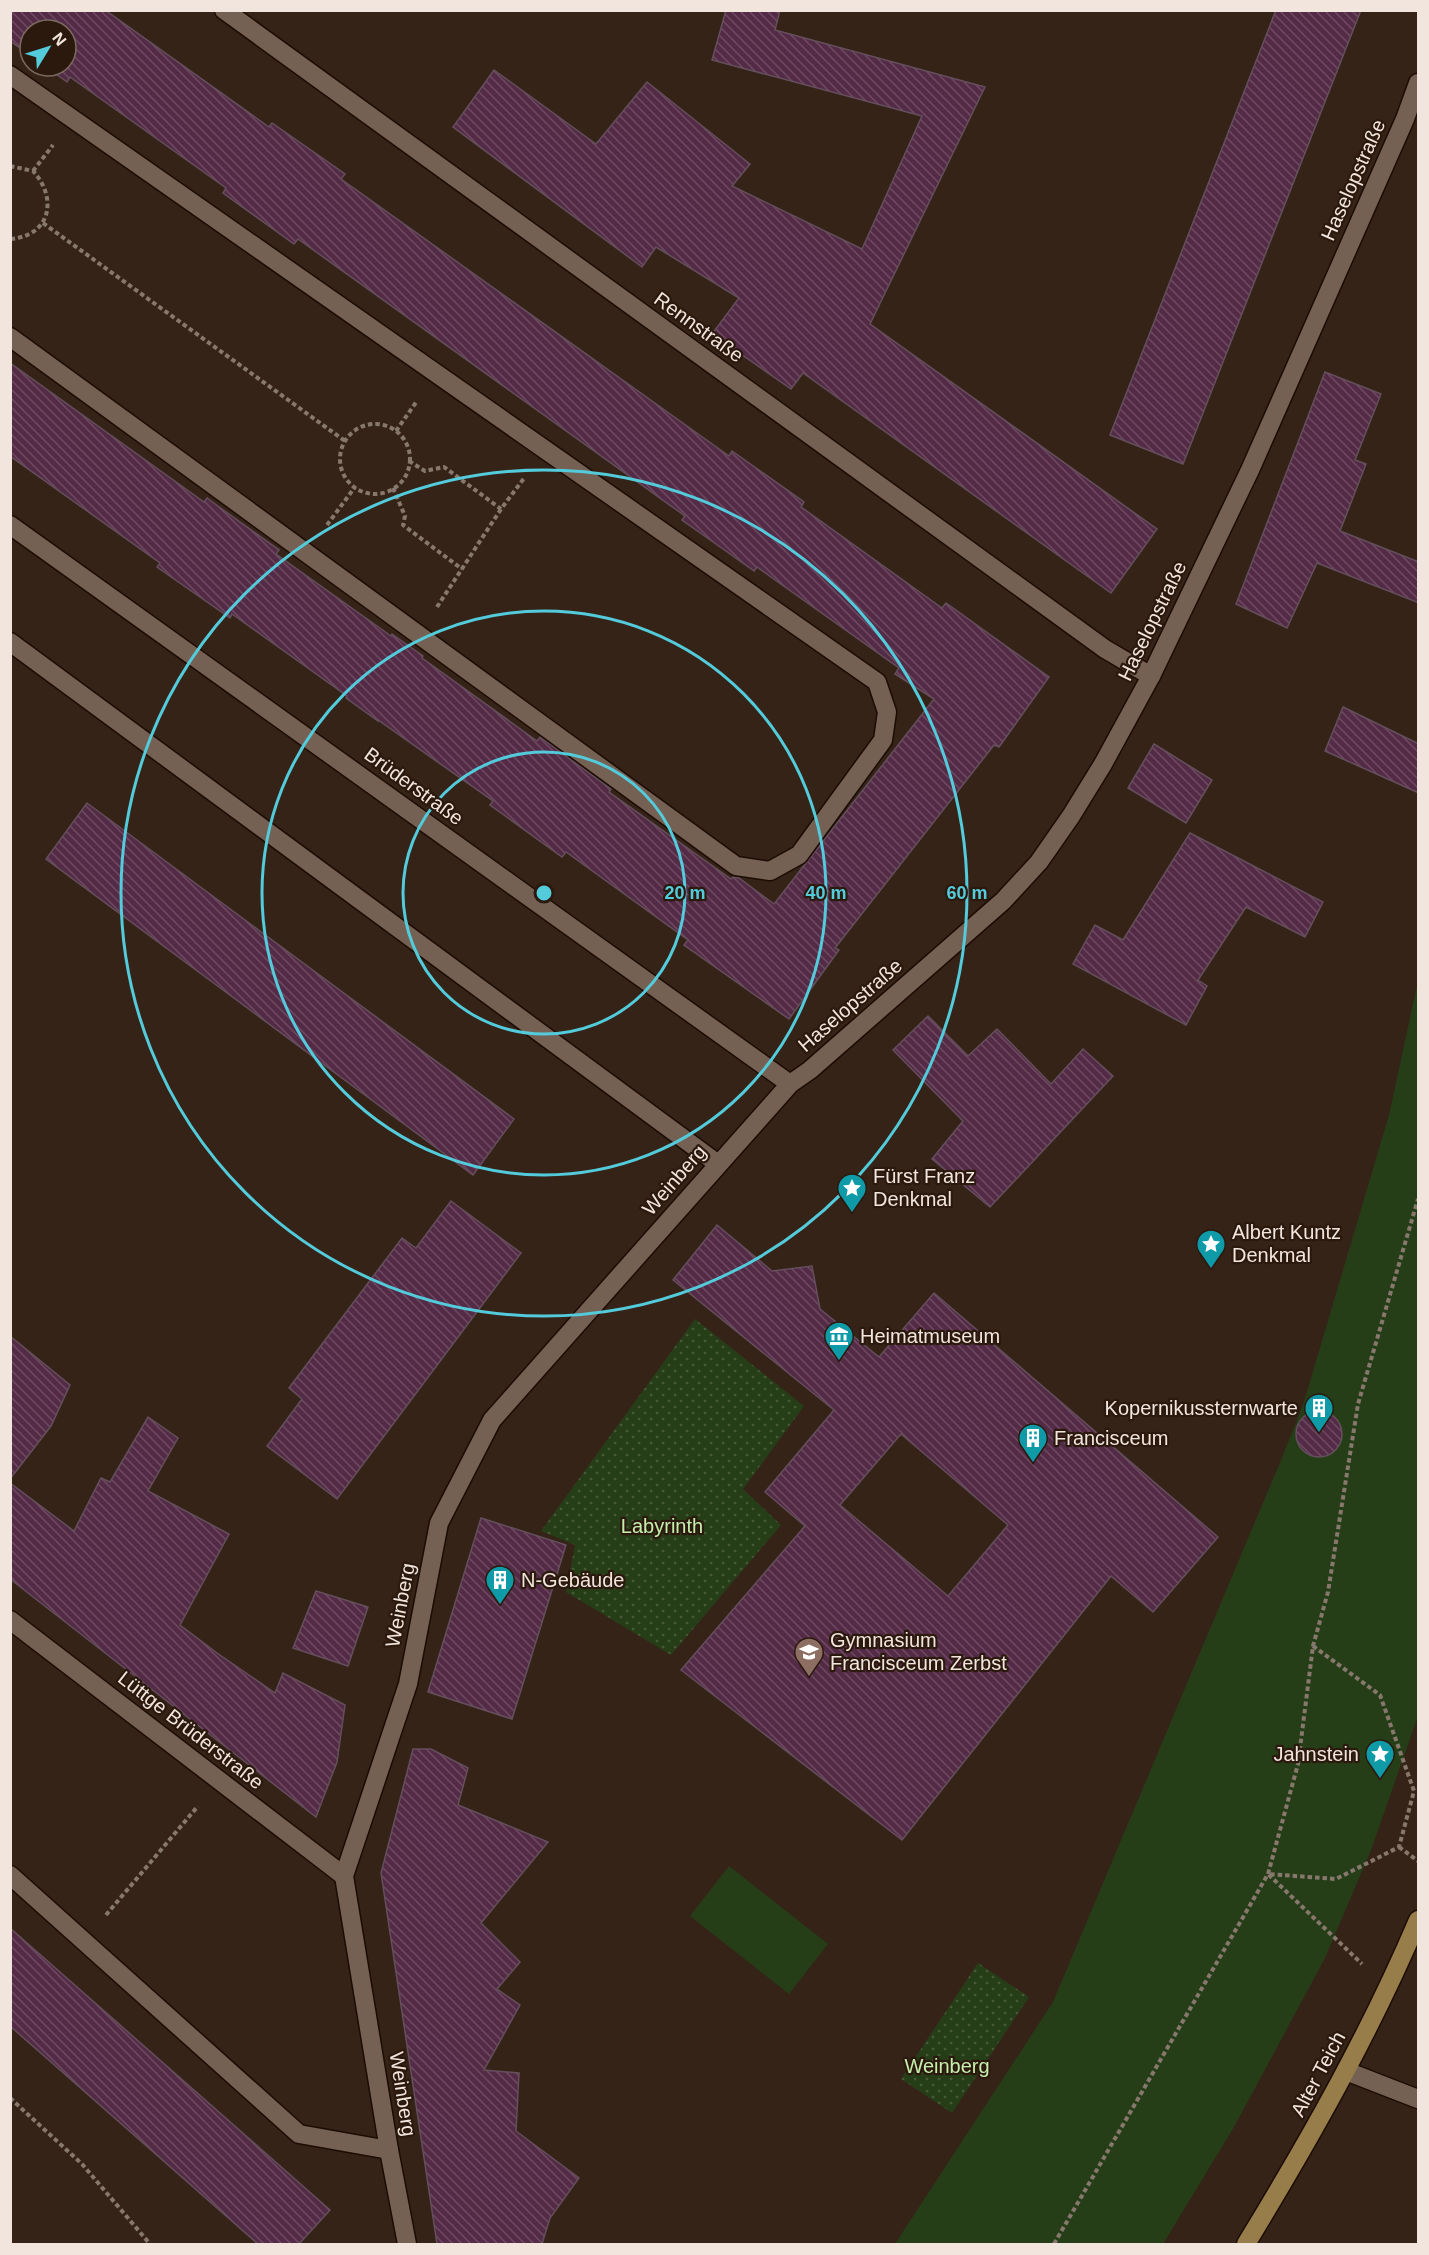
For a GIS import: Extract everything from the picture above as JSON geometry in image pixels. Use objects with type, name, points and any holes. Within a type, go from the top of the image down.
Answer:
[{"type":"main road","name":"Alter Teich","points":[[1246,2244],[1296,2163],[1346,2071],[1389,1989],[1419,1920]]},
{"type":"street","name":"Rennstraße","points":[[224,10],[1105,649],[1150,676]]},
{"type":"street","points":[[10,75],[877,682],[887,712],[883,740],[799,855],[770,871],[735,866],[10,337]]},
{"type":"street","name":"Haselopstraße","points":[[790,1084],[810,1070],[1003,901],[1039,862],[1071,816],[1103,764],[1150,676],[1250,470],[1419,83]]},
{"type":"street","name":"Brüderstraße","points":[[10,525],[790,1084]]},
{"type":"street","points":[[10,642],[718,1164]]},
{"type":"street","name":"Weinberg","points":[[407,2244],[389,2150],[344,1876],[408,1684],[439,1522],[492,1420],[790,1084]]},
{"type":"street","name":"Lüttge Brüderstraße","points":[[10,1620],[344,1876]]},
{"type":"street","points":[[10,1875],[299,2134],[389,2150]]},
{"type":"street","points":[[1346,2071],[1419,2099]]},
{"type":"path","points":[[10,166],[33,171],[46,188],[49,200],[43,223],[34,232],[10,239]]},
{"type":"path","points":[[43,223],[345,441]]},
{"type":"path","points":[[374,423],[385,425],[404,439],[408,449],[407,472],[393,488],[382,493],[371,493],[355,487],[343,475],[340,464],[340,452],[345,441],[352,432],[363,425],[374,423]]},
{"type":"path","points":[[418,633],[501,509],[546,450]]},
{"type":"path","points":[[409,461],[425,471],[444,467],[501,509]]},
{"type":"path","points":[[308,553],[355,487]]},
{"type":"path","points":[[393,488],[405,516],[403,525],[462,569]]},
{"type":"path","points":[[1054,2244],[1268,1874],[1298,1764],[1313,1646],[1328,1592],[1358,1404],[1419,1199]]},
{"type":"path","points":[[1268,1874],[1336,1879],[1399,1847],[1414,1791],[1380,1695],[1313,1646]]},
{"type":"path","points":[[83,1941],[185,1824],[219,1780]]},
{"type":"path","points":[[1399,1847],[1419,1861]]},
{"type":"path","points":[[1268,1874],[1389,1989]]},
{"type":"path","points":[[10,2098],[82,2164],[150,2244]]},
{"type":"green space","points":[[1418,981],[1418,1716],[1371,1850],[1325,1958],[1234,2127],[1163,2244],[895,2244],[1053,2002],[1281,1460],[1303,1405],[1389,1115]]},
{"type":"green space","name":"Labyrinth","points":[[695,1319],[804,1406],[743,1489],[781,1525],[671,1655],[566,1592],[575,1545],[541,1531]]},
{"type":"green space","points":[[729,1866],[828,1944],[789,1994],[690,1916]]},
{"type":"green space","name":"Weinberg","points":[[978,1963],[1029,1997],[952,2113],[901,2079]]},
{"type":"building","points":[[10,10],[105,10],[269,127],[272,123],[345,174],[341,179],[729,456],[732,451],[804,502],[801,507],[942,608],[946,603],[1049,677],[999,747],[994,745],[835,948],[839,950],[789,1019],[684,945],[688,940],[566,852],[562,857],[490,805],[493,801],[378,721],[346,698],[347,696],[232,614],[230,618],[157,567],[160,563],[10,456],[10,363],[204,502],[207,498],[279,550],[276,554],[391,636],[392,634],[423,656],[422,658],[537,741],[540,737],[611,789],[609,792],[731,879],[739,878],[774,904],[934,699],[895,674],[899,668],[757,567],[754,571],[682,520],[685,516],[298,239],[294,244],[223,193],[226,188],[71,78],[78,78],[78,18],[18,18],[18,47],[10,41]]},
{"type":"building","points":[[726,10],[780,10],[775,30],[985,87],[870,324],[1157,529],[1111,593],[803,373],[791,389],[712,334],[739,298],[656,247],[642,267],[453,127],[494,70],[596,144],[647,82],[750,164],[732,186],[862,249],[922,116],[712,60]]},
{"type":"building","points":[[1276,10],[1361,10],[1183,464],[1110,435]]},
{"type":"building","points":[[1325,372],[1381,394],[1355,460],[1366,464],[1340,531],[1419,562],[1419,603],[1317,563],[1287,628],[1236,604]]},
{"type":"building","points":[[1343,707],[1419,744],[1419,793],[1325,751]]},
{"type":"building","points":[[1154,744],[1212,780],[1186,823],[1128,788]]},
{"type":"building","points":[[87,803],[514,1119],[473,1175],[46,859]]},
{"type":"building","points":[[1190,833],[1323,902],[1305,937],[1246,907],[1198,980],[1207,986],[1186,1025],[1073,964],[1095,925],[1123,940]]},
{"type":"building","points":[[928,1016],[968,1056],[997,1029],[1051,1084],[1083,1049],[1113,1076],[990,1207],[932,1159],[963,1121],[893,1050]]},
{"type":"building","points":[[451,1201],[521,1253],[337,1499],[267,1446],[302,1399],[289,1388],[402,1238],[416,1248]]},
{"type":"building","points":[[717,1225],[772,1271],[812,1266],[820,1309],[879,1357],[934,1293],[1218,1537],[1153,1612],[1111,1576],[902,1840],[681,1670],[805,1526],[765,1492],[834,1410],[673,1280]],"holes":[[[901,1434],[1008,1525],[948,1596],[840,1505]]]},
{"type":"building","points":[[10,1336],[70,1385],[51,1426],[10,1479]]},
{"type":"building","name":"Kopernikussternwarte","points":[[1319,1411],[1335,1418],[1342,1434],[1335,1450],[1319,1457],[1303,1450],[1296,1434],[1303,1418]]},
{"type":"building","points":[[148,1417],[178,1438],[148,1491],[229,1534],[180,1625],[275,1693],[283,1673],[345,1705],[337,1762],[316,1817],[10,1579],[10,1483],[74,1531],[101,1478],[110,1482]]},
{"type":"building","name":"N-Gebäude","points":[[481,1518],[566,1545],[512,1719],[428,1692]]},
{"type":"building","points":[[316,1591],[368,1607],[348,1666],[293,1648]]},
{"type":"building","points":[[413,1749],[431,1749],[468,1768],[458,1805],[548,1842],[481,1923],[520,1962],[497,1989],[520,2005],[484,2070],[519,2073],[516,2131],[579,2178],[550,2218],[542,2244],[437,2244],[381,1873]]},
{"type":"building","points":[[10,1928],[330,2210],[299,2244],[258,2244],[10,2026]]},
{"type":"place","name":"Fürst Franz Denkmal","points":[[852,1214]]},
{"type":"place","name":"Albert Kuntz Denkmal","points":[[1211,1270]]},
{"type":"place","name":"Heimatmuseum","points":[[839,1362]]},
{"type":"place","name":"Kopernikussternwarte","points":[[1319,1434]]},
{"type":"place","name":"Francisceum","points":[[1033,1464]]},
{"type":"place","name":"N-Gebäude","points":[[500,1606]]},
{"type":"place","name":"Gymnasium Francisceum Zerbst","points":[[809,1678]]},
{"type":"place","name":"Jahnstein","points":[[1380,1780]]}]
